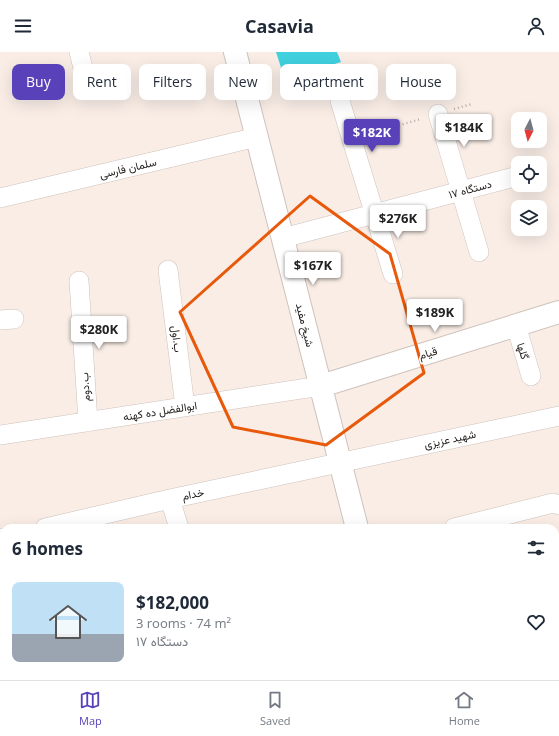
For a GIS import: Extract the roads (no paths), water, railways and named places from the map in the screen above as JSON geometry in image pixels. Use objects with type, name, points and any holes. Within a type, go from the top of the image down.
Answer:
[{"type":"street","points":[[79,52],[82,64]]},
{"type":"street","name":"شیخ مفید","points":[[235,52],[356,524]]},
{"type":"street","points":[[340,101],[393,274]]},
{"type":"street","points":[[438,114],[479,252]]},
{"type":"street","name":"سلمان فارسی","points":[[0,198],[257,137]]},
{"type":"street","name":"۱۷ دستگاه","points":[[283,238],[511,178]]},
{"type":"street","name":"ب.اول","points":[[168,270],[185,407]]},
{"type":"street","name":"ب.دوم","points":[[79,281],[88,422]]},
{"type":"street","name":"قیام","points":[[321,386],[559,312]]},
{"type":"street","name":"گلها","points":[[516,325],[531,376]]},
{"type":"street","name":"ابوالفضل ده کهنه","points":[[0,435],[321,386]]},
{"type":"street","name":"شهید عزیزی","points":[[340,462],[559,416]]},
{"type":"street","name":"خدام","points":[[62,524],[340,462]]},
{"type":"street","points":[[170,499],[178,524]]},
{"type":"street","points":[[470,524],[553,503],[559,505]]},
{"type":"water","points":[[276,52],[337,52],[341,62],[335,64],[280,64]]}]
